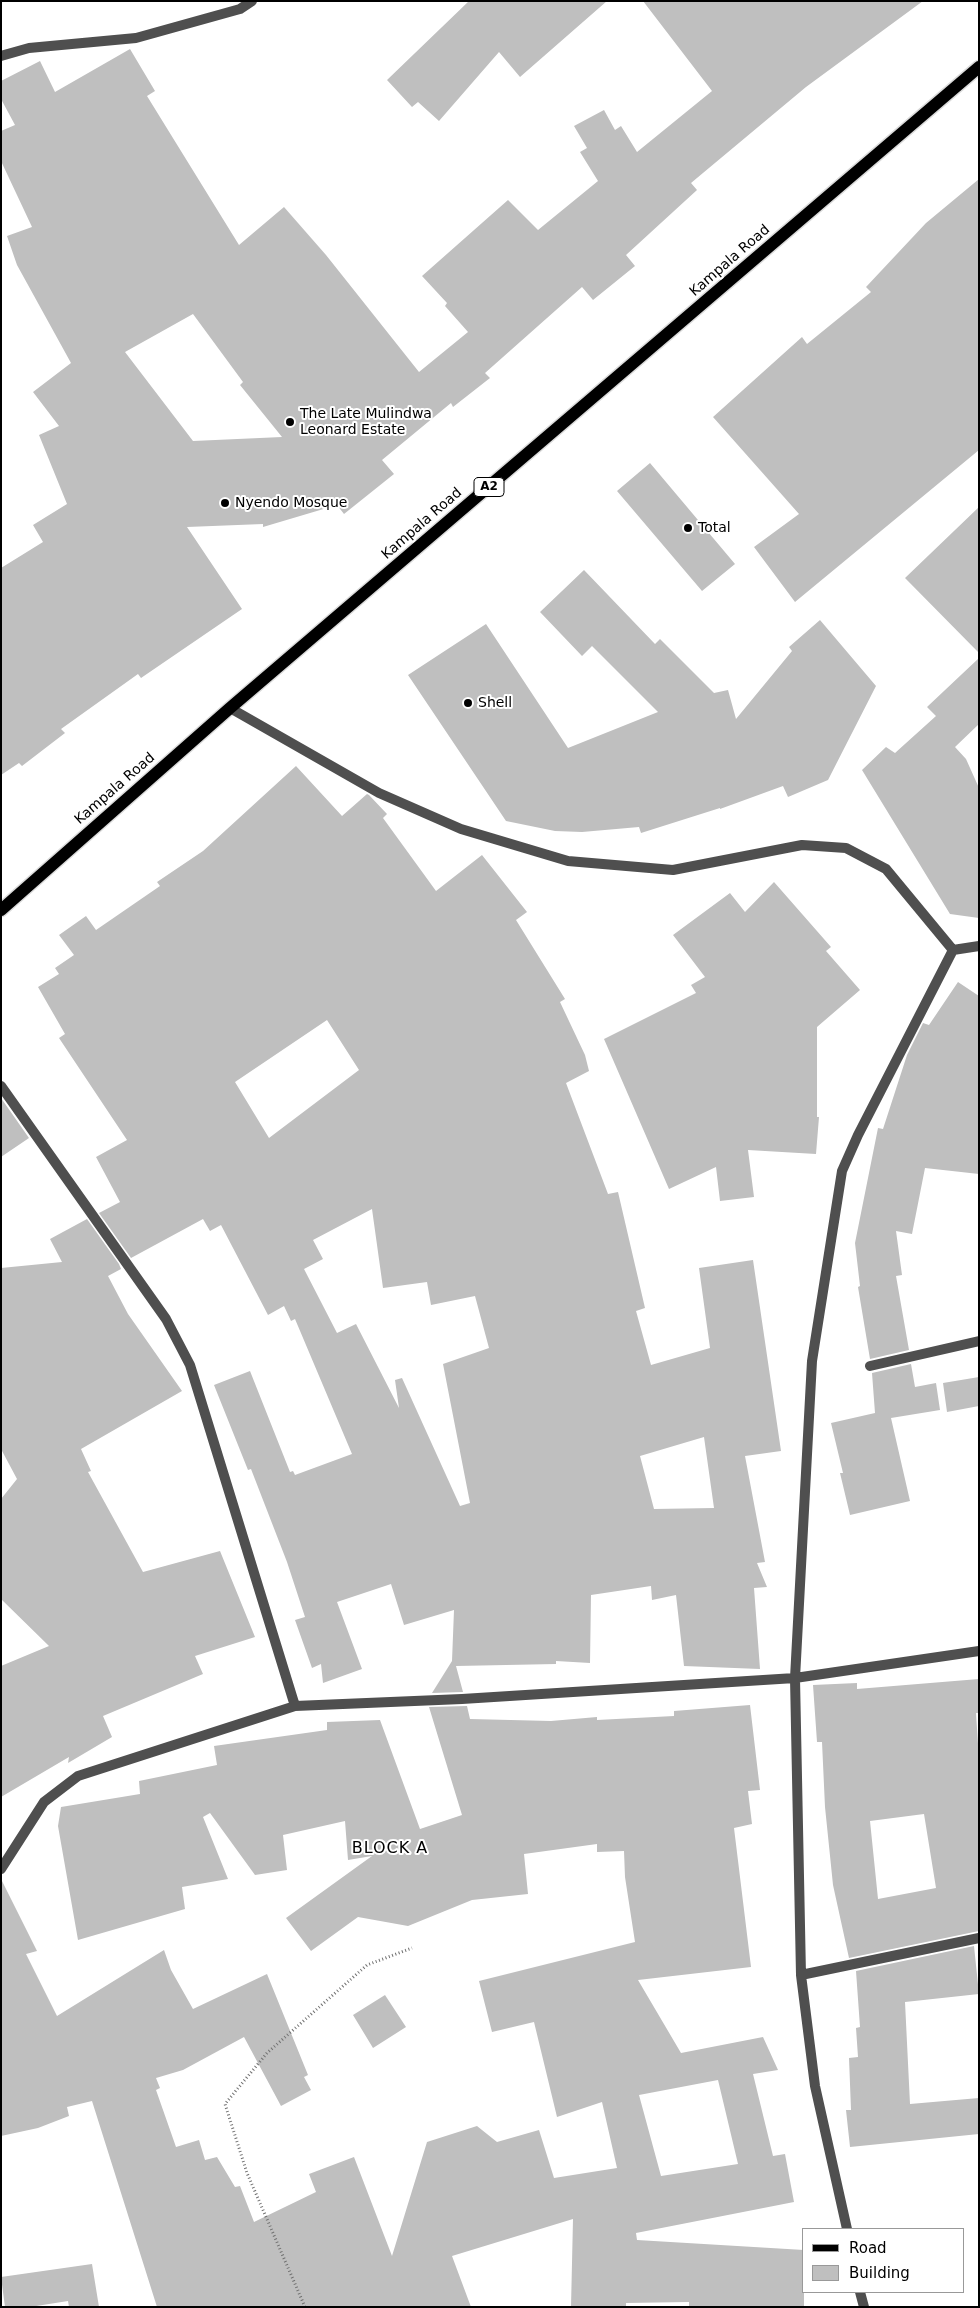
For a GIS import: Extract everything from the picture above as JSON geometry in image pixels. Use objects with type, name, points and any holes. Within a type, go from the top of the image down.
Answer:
[{"type":"main road","name":"Kampala Road","points":[[1,910],[230,708],[979,67]]},
{"type":"street","points":[[1,56],[29,48],[136,38],[240,9],[252,1]]},
{"type":"street","points":[[230,708],[380,793],[460,828],[568,860],[674,870],[802,845],[846,848],[886,869],[952,950]]},
{"type":"street","points":[[952,950],[979,946]]},
{"type":"street","points":[[846,2228],[815,2086],[801,1975],[795,1678],[812,1361],[842,1172],[863,1126],[952,950]]},
{"type":"street","points":[[1,1086],[166,1319],[190,1364],[295,1706]]},
{"type":"street","points":[[870,1366],[979,1341]]},
{"type":"street","points":[[1,1869],[44,1802],[78,1776],[295,1706],[795,1678],[979,1651]]},
{"type":"street","points":[[801,1975],[979,1938]]},
{"type":"street","points":[[860,2293],[864,2307]]},
{"type":"path","points":[[305,2307],[247,2173],[225,2104],[267,2053],[367,1965],[412,1948]]},
{"type":"building","points":[[469,1],[607,1],[520,77],[499,52],[439,121],[418,102],[412,107],[387,80]]},
{"type":"building","points":[[643,1],[923,1],[806,87],[691,183],[697,190],[626,255],[635,266],[593,300],[582,287],[485,373],[490,378],[453,407],[451,403],[382,460],[394,474],[344,514],[337,505],[263,527],[263,524],[187,527],[242,609],[141,678],[138,674],[61,729],[65,733],[22,766],[19,763],[1,775],[1,568],[43,542],[33,525],[67,504],[39,435],[59,426],[33,392],[71,363],[17,265],[7,236],[32,227],[1,161],[1,131],[15,125],[1,99],[1,81],[40,61],[55,92],[130,49],[155,91],[147,96],[239,245],[284,207],[326,255],[419,372],[468,332],[445,306],[447,303],[422,276],[508,200],[538,230],[598,181],[580,152],[587,148],[574,126],[604,110],[615,130],[621,126],[637,152],[712,91]],"holes":[[[193,314],[243,382],[240,385],[282,437],[193,441],[125,352]]]},
{"type":"building","points":[[979,179],[979,450],[795,602],[754,547],[799,514],[713,417],[802,337],[807,344],[871,292],[866,287],[926,223]]},
{"type":"building","points":[[650,463],[735,564],[702,591],[617,491]]},
{"type":"building","points":[[979,507],[979,653],[905,578]]},
{"type":"building","points":[[584,570],[655,644],[660,639],[714,693],[728,690],[736,719],[792,651],[789,647],[820,620],[876,686],[828,780],[788,797],[783,786],[720,809],[641,833],[639,827],[582,832],[555,831],[506,821],[408,675],[486,624],[568,748],[658,712],[592,646],[582,656],[540,612]]},
{"type":"building","points":[[979,658],[979,724],[955,747],[966,759],[979,788],[979,918],[950,914],[862,770],[886,747],[895,753],[936,716],[927,707]]},
{"type":"building","points":[[296,766],[342,816],[367,794],[369,795],[387,814],[383,818],[436,891],[482,855],[527,912],[516,920],[565,999],[560,1002],[585,1055],[589,1071],[566,1083],[608,1194],[618,1192],[645,1308],[636,1311],[651,1365],[710,1348],[699,1268],[753,1260],[781,1451],[745,1456],[765,1562],[757,1563],[767,1587],[754,1588],[760,1669],[684,1666],[676,1595],[652,1600],[651,1586],[591,1595],[590,1663],[556,1661],[556,1664],[456,1666],[463,1692],[432,1693],[452,1661],[454,1610],[404,1625],[391,1584],[337,1602],[362,1669],[323,1683],[321,1664],[312,1668],[295,1620],[305,1617],[287,1562],[251,1469],[248,1470],[214,1385],[250,1371],[290,1472],[293,1471],[295,1475],[352,1454],[295,1319],[291,1321],[284,1306],[268,1315],[221,1225],[210,1231],[203,1219],[131,1258],[99,1213],[120,1202],[96,1157],[127,1140],[59,1038],[65,1034],[38,987],[59,974],[55,968],[74,955],[59,935],[86,916],[96,930],[160,886],[157,882],[203,851]],"holes":[[[327,1020],[359,1070],[269,1138],[235,1082]],[[372,1209],[383,1288],[427,1282],[431,1305],[475,1296],[489,1348],[443,1364],[470,1503],[460,1506],[402,1378],[395,1380],[399,1408],[356,1324],[337,1333],[304,1269],[323,1259],[313,1240]],[[704,1437],[714,1508],[654,1509],[640,1456]]]},
{"type":"building","points":[[774,882],[831,947],[826,951],[860,990],[817,1027],[817,1117],[819,1117],[816,1154],[748,1150],[754,1197],[720,1201],[716,1167],[669,1189],[604,1039],[696,993],[691,985],[705,977],[673,935],[730,893],[745,912]]},
{"type":"building","points":[[958,982],[979,996],[979,1174],[925,1168],[912,1234],[896,1231],[902,1275],[896,1276],[909,1350],[870,1359],[858,1287],[860,1286],[855,1243],[878,1128],[883,1129],[907,1055],[923,1023],[929,1025]]},
{"type":"building","points":[[1,1098],[29,1138],[1,1157]]},
{"type":"building","points":[[87,1219],[119,1264],[121,1269],[108,1276],[128,1314],[182,1391],[81,1449],[91,1471],[88,1472],[143,1572],[220,1551],[255,1637],[195,1656],[203,1674],[103,1716],[112,1737],[68,1763],[69,1757],[1,1797],[1,1666],[49,1646],[1,1599],[1,1499],[17,1479],[1,1449],[1,1268],[62,1262],[50,1239]]},
{"type":"building","points":[[911,1364],[915,1387],[936,1383],[940,1410],[891,1418],[910,1501],[850,1515],[840,1473],[843,1473],[831,1423],[875,1413],[872,1373]]},
{"type":"building","points":[[979,1377],[979,1406],[947,1412],[943,1383]]},
{"type":"building","points":[[979,1679],[979,1713],[976,1713],[979,1759],[979,1931],[849,1958],[833,1885],[825,1807],[822,1742],[817,1742],[813,1685],[857,1683],[857,1689]],"holes":[[[924,1814],[936,1888],[878,1899],[870,1821]]]},
{"type":"building","points":[[750,1705],[760,1790],[748,1791],[752,1824],[734,1828],[751,1967],[638,1980],[681,2053],[763,2037],[778,2070],[753,2074],[773,2156],[785,2154],[794,2202],[636,2233],[637,2240],[802,2250],[802,2293],[804,2293],[804,2307],[689,2307],[689,2302],[626,2303],[626,2307],[571,2307],[573,2219],[452,2256],[471,2307],[157,2307],[92,2101],[67,2107],[69,2116],[38,2128],[1,2136],[1,1879],[37,1951],[26,1954],[57,2016],[164,1950],[171,1970],[193,2009],[267,1974],[308,2075],[304,2077],[311,2090],[281,2106],[244,2037],[183,2070],[156,2078],[160,2088],[156,2090],[176,2147],[199,2140],[205,2160],[217,2157],[235,2187],[240,2186],[254,2222],[316,2192],[309,2174],[354,2157],[392,2256],[427,2142],[477,2126],[497,2142],[539,2130],[554,2178],[617,2168],[602,2102],[557,2117],[534,2022],[492,2032],[479,1981],[635,1942],[625,1877],[624,1851],[597,1852],[597,1844],[524,1854],[528,1894],[472,1900],[408,1926],[358,1917],[311,1951],[286,1918],[372,1856],[348,1860],[345,1821],[283,1835],[287,1870],[255,1875],[210,1813],[203,1817],[228,1879],[182,1887],[185,1909],[78,1940],[58,1826],[61,1807],[140,1794],[139,1781],[217,1765],[214,1746],[327,1730],[327,1722],[380,1720],[420,1829],[462,1815],[429,1707],[467,1706],[470,1719],[551,1721],[597,1717],[597,1720],[674,1716],[674,1711]],"holes":[[[718,2080],[738,2164],[661,2176],[639,2095]]]},
{"type":"building","points":[[974,1946],[979,1994],[905,2002],[910,2104],[979,2098],[979,2134],[850,2147],[846,2110],[851,2110],[849,2058],[858,2057],[856,2028],[860,2027],[856,1971]]},
{"type":"building","points":[[385,1995],[406,2027],[373,2048],[353,2015]]},
{"type":"building","points":[[92,2264],[99,2307],[69,2307],[68,2301],[30,2307],[5,2307],[1,2277]]},
{"type":"place","name":"The Late Mulindwa Leonard Estate","points":[[290,422]]},
{"type":"place","name":"Nyendo Mosque","points":[[225,503]]},
{"type":"place","name":"Total","points":[[688,528]]},
{"type":"place","name":"Shell","points":[[468,703]]},
{"type":"district","name":"BLOCK A","points":[[390,1849]]}]
